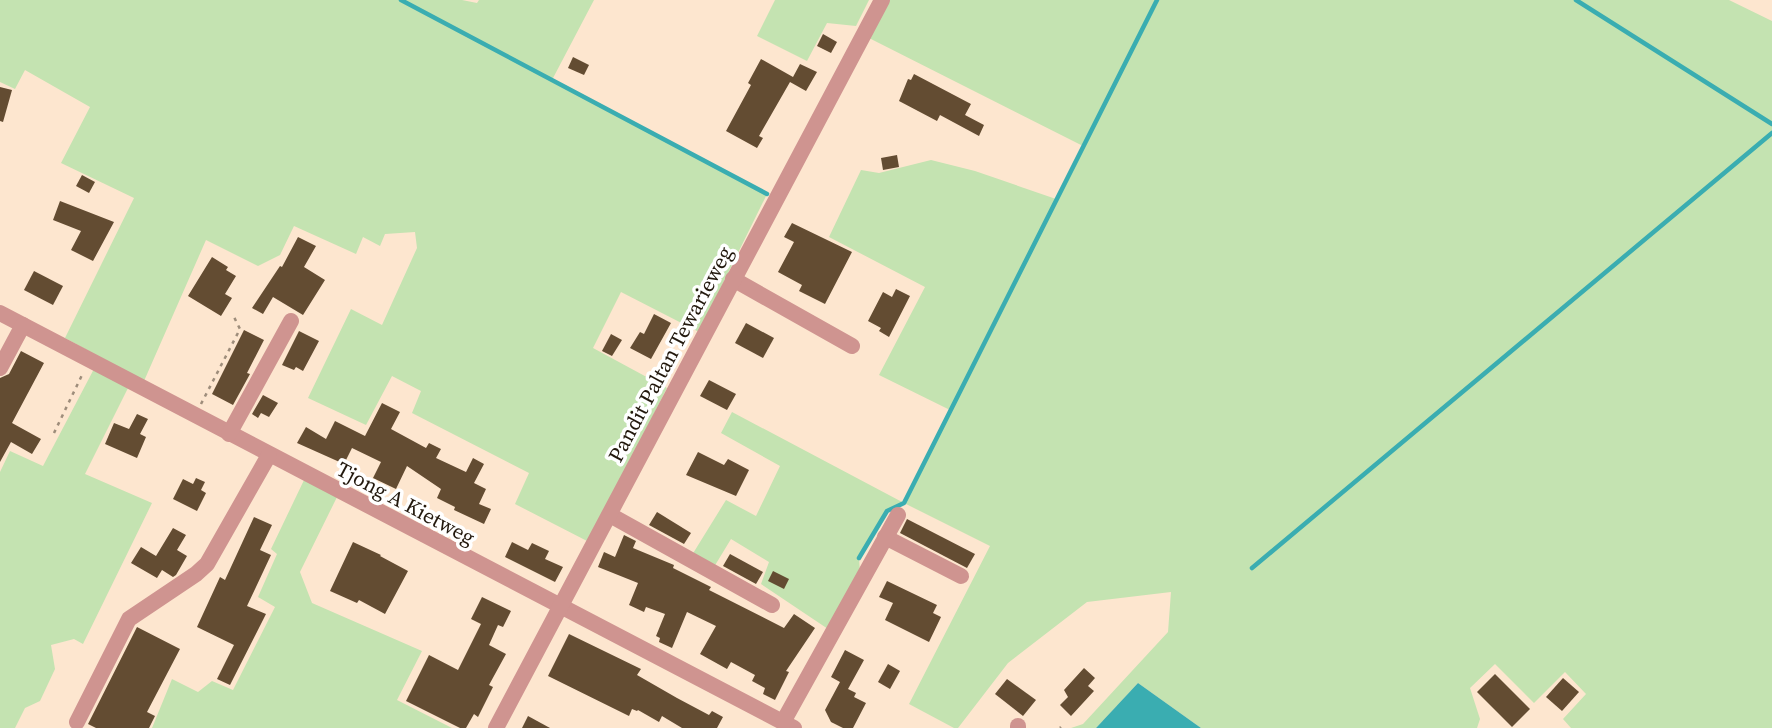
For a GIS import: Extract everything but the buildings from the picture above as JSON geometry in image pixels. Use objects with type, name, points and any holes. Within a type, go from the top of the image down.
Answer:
[{"type":"street","name":"Pandit Paltan Tewarieweg","points":[[496,728],[882,0]]},
{"type":"street","points":[[733,279],[852,346]]},
{"type":"street","name":"Tjong A Kietweg","points":[[0,313],[789,725]]},
{"type":"street","points":[[229,434],[291,321]]},
{"type":"street","points":[[0,368],[23,325]]},
{"type":"street","points":[[77,722],[129,620],[196,574],[206,564],[269,455]]},
{"type":"street","points":[[610,515],[772,605]]},
{"type":"street","points":[[789,725],[898,515]]},
{"type":"street","points":[[885,537],[961,576]]},
{"type":"path","points":[[194,416],[240,329],[233,315]]},
{"type":"path","points":[[54,433],[89,361]]},
{"type":"green space","points":[[0,0],[462,0],[477,3],[479,0],[594,0],[552,80],[767,194],[699,332],[621,292],[593,348],[667,388],[589,542],[515,504],[529,473],[412,413],[421,391],[392,376],[366,425],[308,398],[351,309],[382,325],[417,248],[415,232],[385,234],[380,246],[363,237],[356,254],[294,226],[280,255],[258,266],[206,240],[144,381],[65,338],[134,198],[61,163],[90,107],[25,70],[15,89],[0,82]]},
{"type":"green space","points":[[775,0],[869,0],[856,26],[827,23],[807,61],[757,36]]},
{"type":"green space","points":[[887,0],[1729,0],[1772,21],[1772,728],[1571,728],[1563,719],[1586,694],[1565,672],[1534,703],[1495,664],[1470,688],[1480,719],[1477,728],[1201,728],[1138,683],[1096,728],[1071,728],[1083,724],[1168,632],[1171,592],[1087,602],[1008,663],[958,728],[909,704],[990,546],[904,503],[950,410],[879,375],[925,287],[829,237],[861,170],[879,173],[931,160],[975,171],[1056,199],[1083,146],[867,37]]},
{"type":"green space","points":[[95,367],[129,386],[85,474],[152,503],[83,644],[74,639],[51,645],[55,669],[40,701],[25,708],[15,728],[0,728],[0,472],[10,451],[43,466]]},
{"type":"green space","points":[[732,412],[904,503],[887,511],[859,558],[860,573],[831,631],[761,584],[769,562],[731,539],[714,567],[692,555],[726,500],[756,516],[780,466],[721,433]]},
{"type":"green space","points":[[305,478],[338,495],[300,572],[312,603],[422,651],[397,700],[452,728],[152,728],[172,679],[198,692],[212,681],[233,690],[275,607],[258,597],[277,554],[271,549]]},
{"type":"water","points":[[1138,683],[1201,728],[1096,728]]},
{"type":"waterway","points":[[401,0],[767,194]]},
{"type":"waterway","points":[[859,558],[887,511],[904,503],[1157,0]]},
{"type":"waterway","points":[[1576,0],[1772,124]]},
{"type":"waterway","points":[[1252,568],[1772,133]]}]
